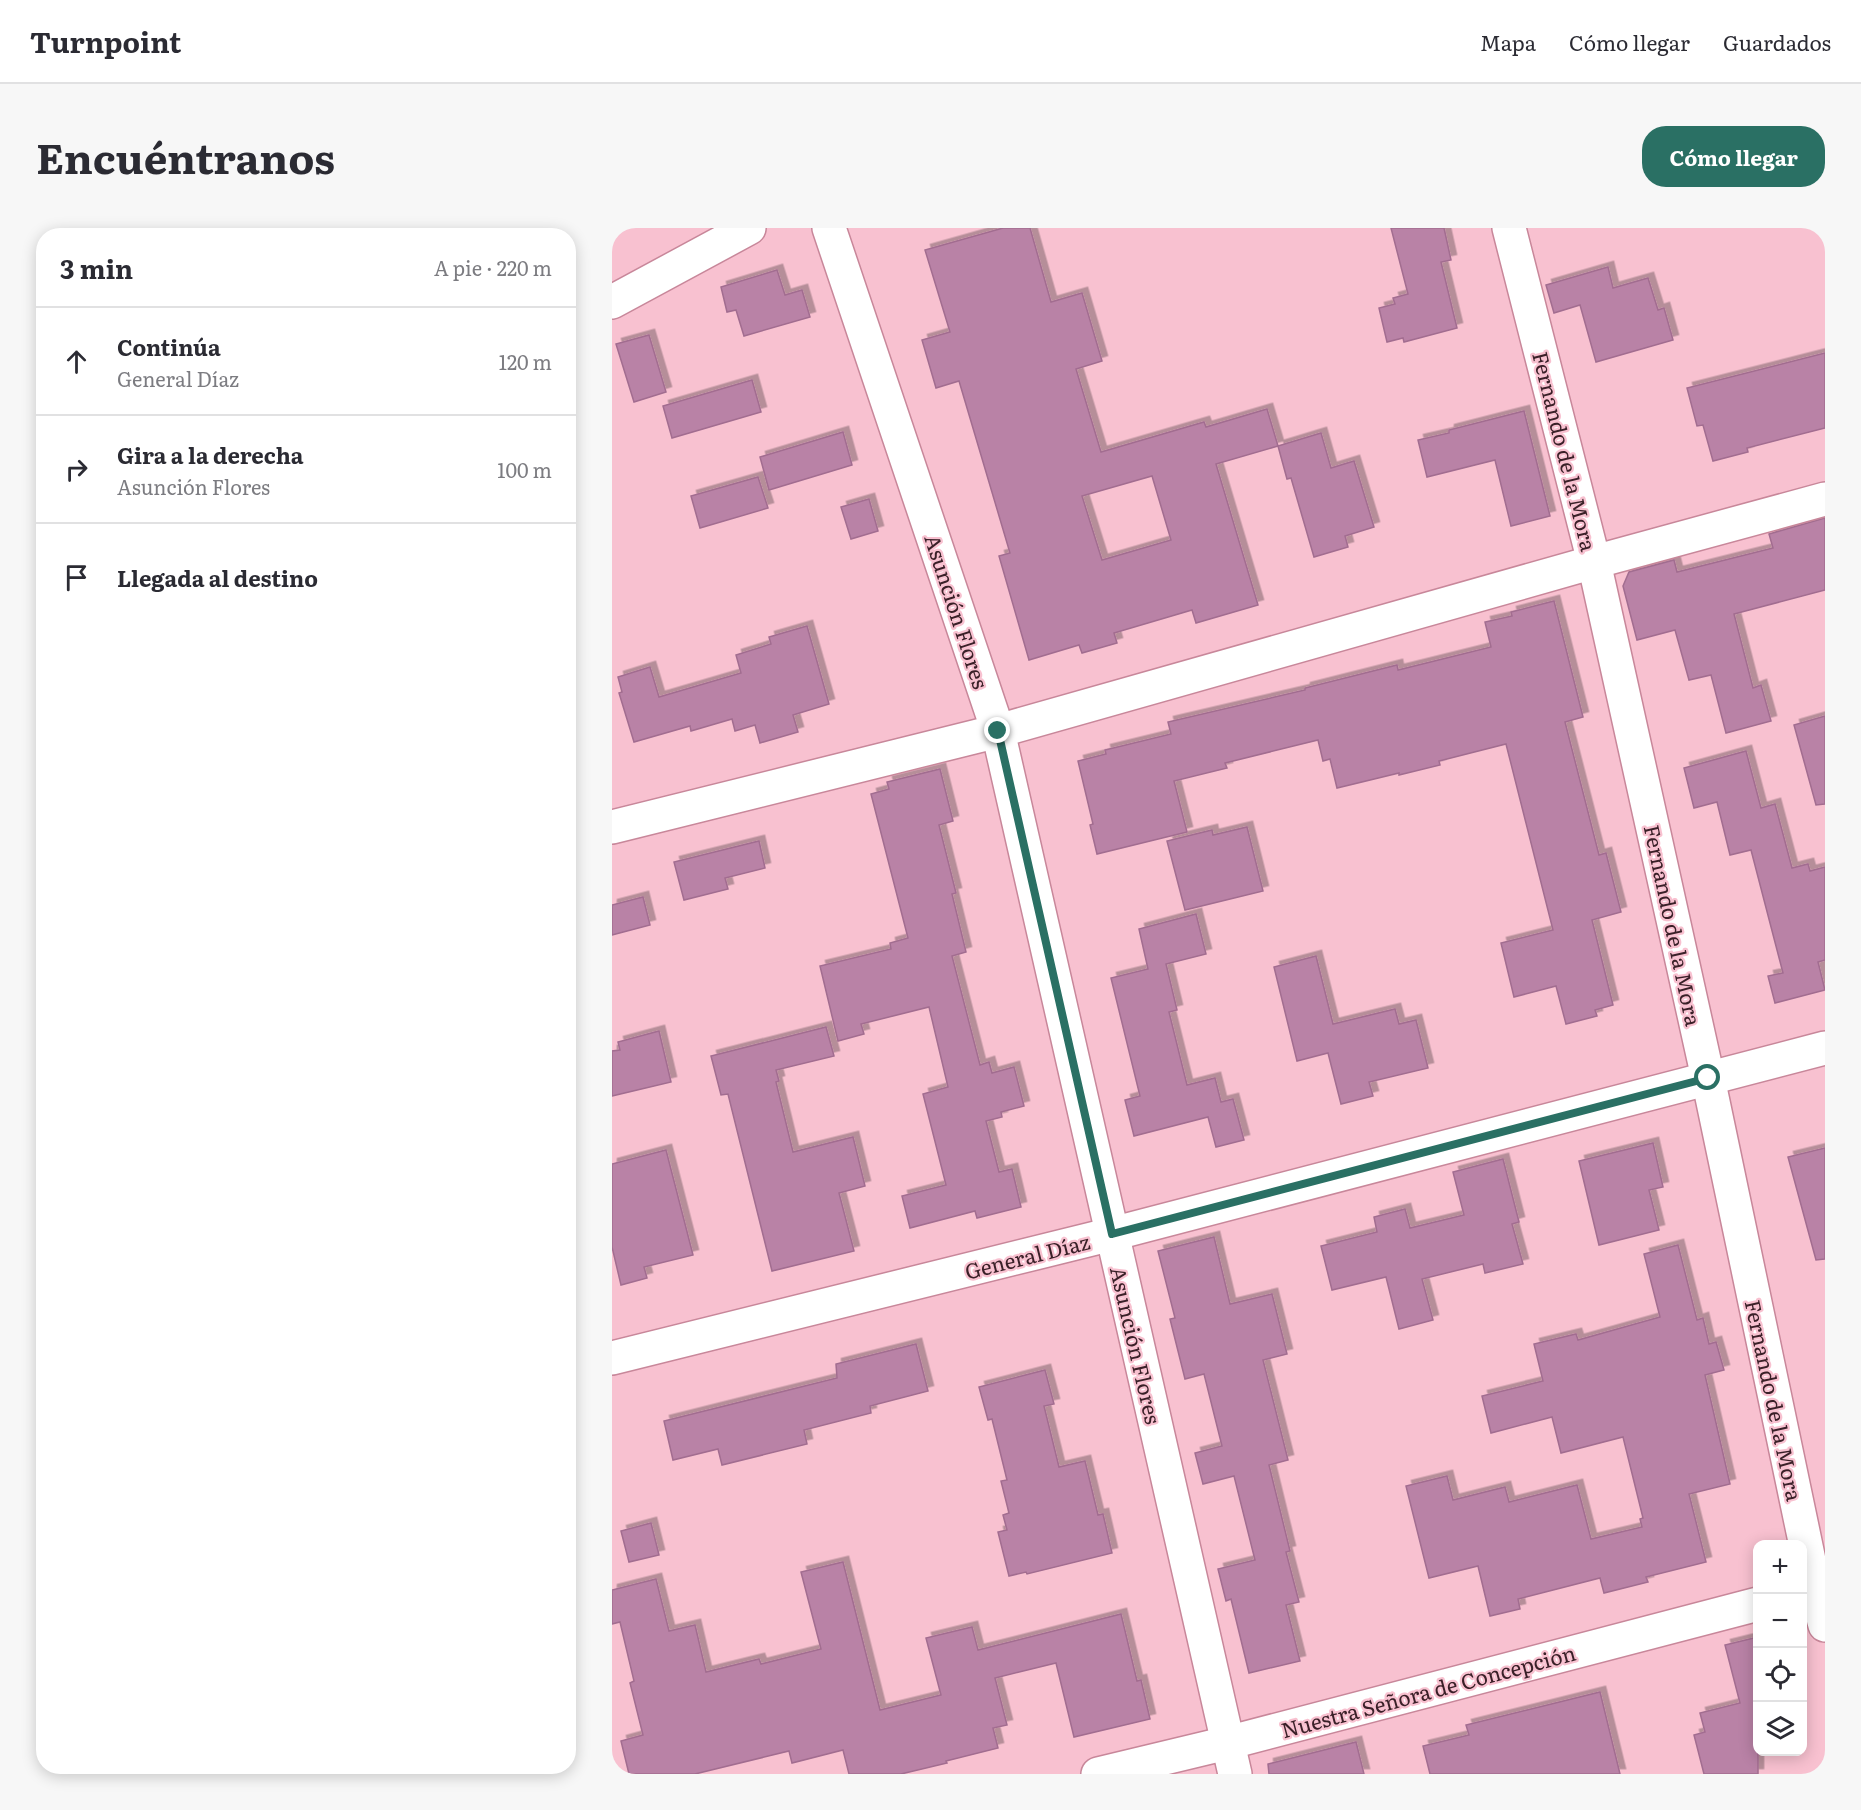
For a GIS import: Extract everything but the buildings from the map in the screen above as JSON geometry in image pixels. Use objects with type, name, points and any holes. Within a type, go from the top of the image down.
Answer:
[{"type":"street","points":[[612,302],[749,228]]},
{"type":"street","name":"Asunción Flores","points":[[829,228],[998,731],[1235,1774]]},
{"type":"street","name":"Fernando de la Mora","points":[[1509,228],[1594,562],[1708,1078],[1814,1590],[1825,1625]]},
{"type":"street","points":[[612,827],[998,731],[1825,499]]},
{"type":"street","name":"General Díaz","points":[[612,1358],[1112,1234],[1825,1048]]},
{"type":"street","name":"Nuestra Señora de Concepción","points":[[1098,1774],[1227,1743],[1753,1605]]},
{"type":"route","points":[[998,731],[1112,1234],[1708,1078]]}]
